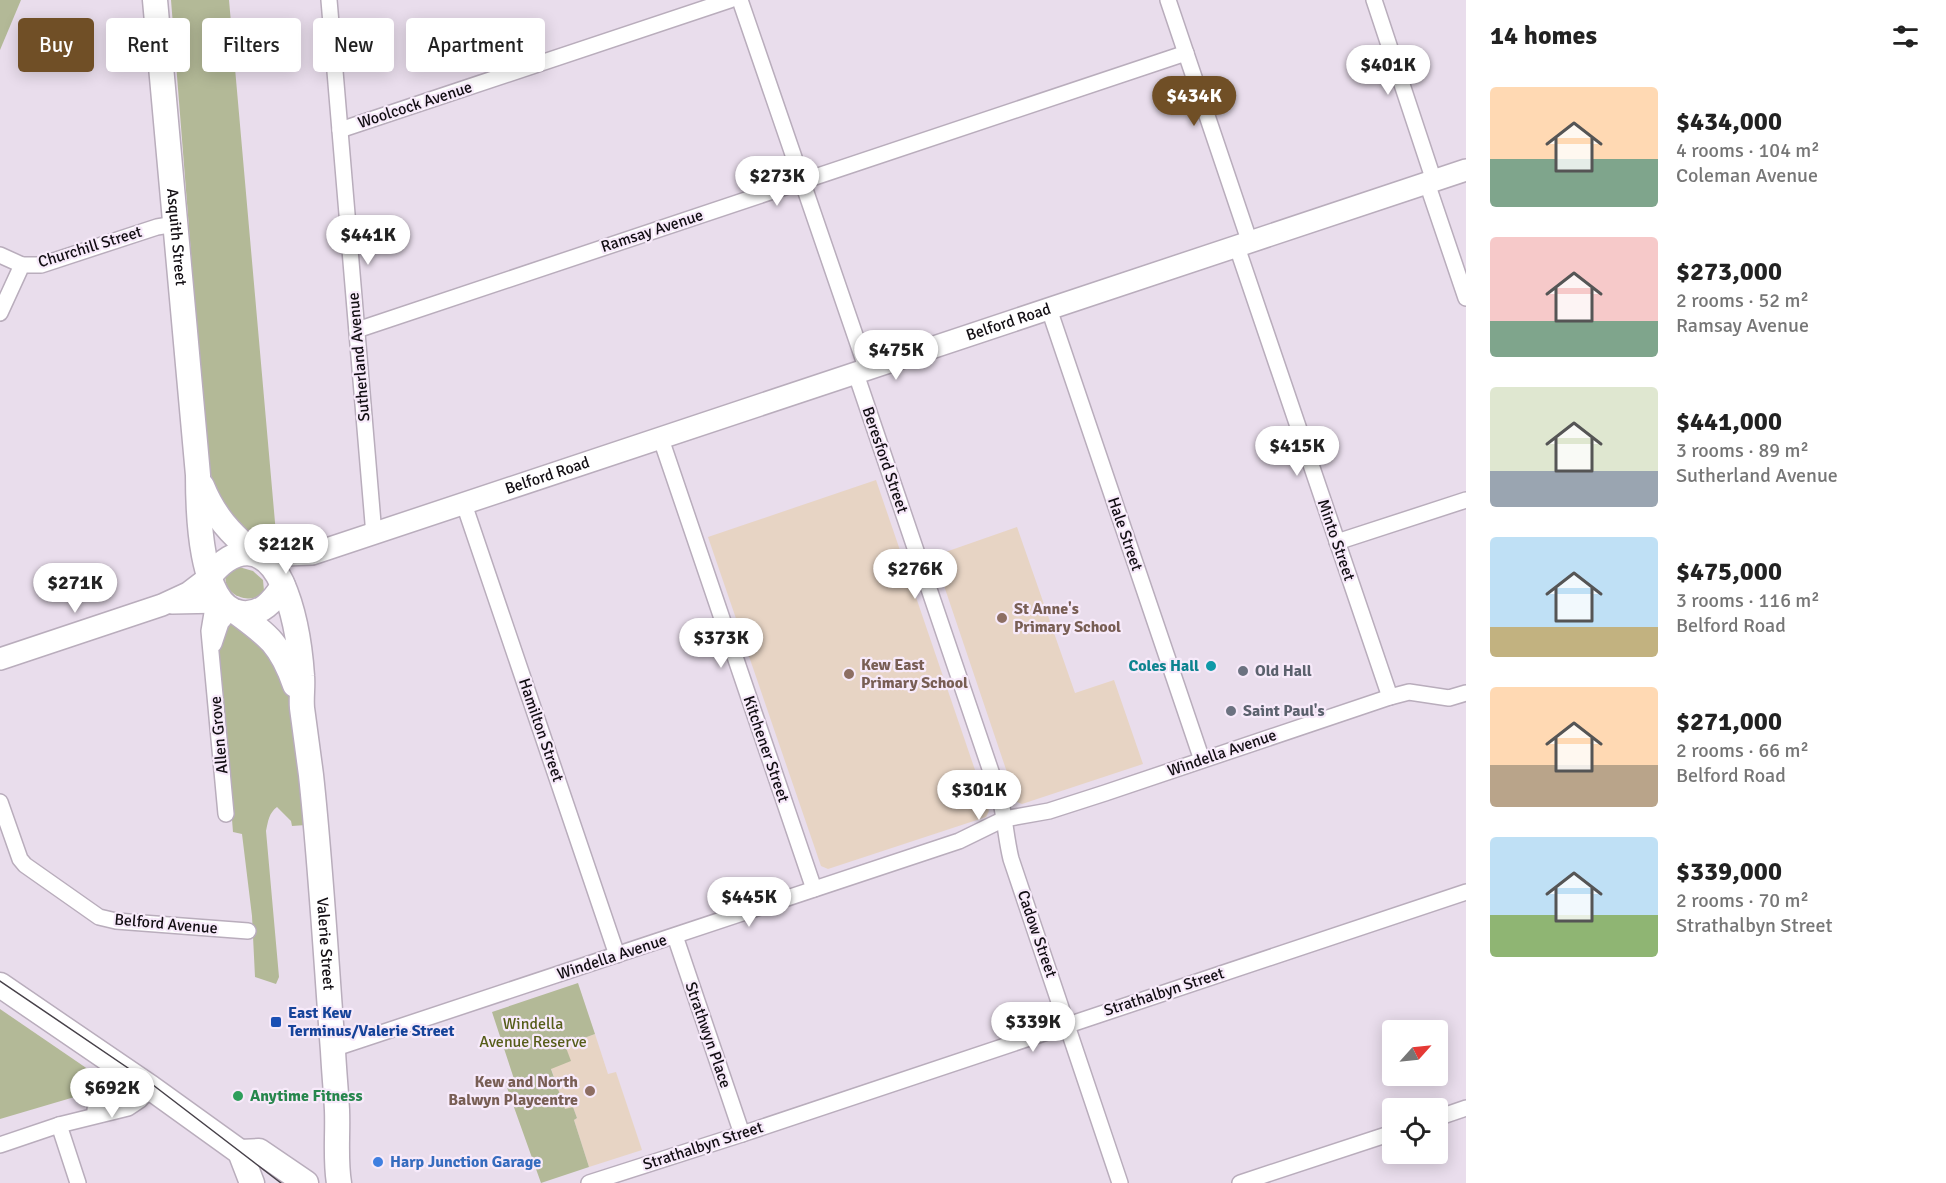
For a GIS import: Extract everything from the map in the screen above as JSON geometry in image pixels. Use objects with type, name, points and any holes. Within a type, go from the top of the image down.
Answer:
[{"type":"main road","name":"Asquith Street","points":[[155,0],[198,475],[198,508],[209,577]]},
{"type":"main road","name":"Asquith Street","points":[[198,475],[217,517],[228,530],[257,555]]},
{"type":"main road","points":[[243,553],[257,555],[274,571],[283,586],[271,602],[262,609],[250,613],[228,607],[214,592],[209,577],[218,565],[230,557],[243,553]]},
{"type":"main road","name":"Valerie Street","points":[[283,586],[291,611],[302,676],[302,704],[311,776],[333,1049],[339,1183]]},
{"type":"main road","name":"Valerie Street","points":[[228,607],[262,631],[276,645],[289,667],[302,704]]},
{"type":"main road","points":[[0,985],[240,1152],[252,1183]]},
{"type":"main road","points":[[240,1152],[259,1151],[306,1183]]},
{"type":"street","name":"Sutherland Avenue","points":[[328,0],[374,535]]},
{"type":"street","name":"Woolcock Avenue","points":[[340,130],[730,0]]},
{"type":"street","name":"Beresford Street","points":[[740,0],[802,181],[861,372],[996,787],[1004,826]]},
{"type":"street","name":"Minto Street","points":[[1168,0],[1337,542],[1390,697]]},
{"type":"street","points":[[1374,0],[1466,298]]},
{"type":"street","name":"Ramsay Avenue","points":[[357,330],[1186,53]]},
{"type":"street","name":"Belford Road","points":[[257,555],[312,554],[374,535],[1466,170]]},
{"type":"street","name":"Churchill Street","points":[[0,313],[22,265],[41,265],[157,227],[175,224]]},
{"type":"street","points":[[0,255],[22,265]]},
{"type":"street","name":"Hale Street","points":[[1048,309],[1202,760]]},
{"type":"street","name":"Kitchener Street","points":[[660,439],[814,889]]},
{"type":"street","points":[[1337,542],[1466,500]]},
{"type":"street","name":"Hamilton Street","points":[[464,504],[617,955]]},
{"type":"street","name":"Belford Road","points":[[283,586],[297,567],[312,554]]},
{"type":"street","points":[[0,659],[162,605],[188,593],[209,577]]},
{"type":"street","points":[[162,605],[228,607]]},
{"type":"street","name":"Allen Grove","points":[[226,814],[209,631],[213,611],[228,607]]},
{"type":"street","name":"Windella Avenue","points":[[333,1049],[1390,697],[1409,692],[1443,698],[1466,693]]},
{"type":"street","name":"Belford Avenue","points":[[0,802],[20,859],[99,917],[116,921],[248,931]]},
{"type":"street","name":"Cadow Street","points":[[1004,826],[1011,859],[1120,1183]]},
{"type":"street","name":"Strathalbyn Street","points":[[589,1183],[1466,892]]},
{"type":"street","name":"Strathwyn Place","points":[[675,936],[742,1134]]},
{"type":"street","points":[[59,1125],[119,1096],[141,1081]]},
{"type":"street","points":[[0,1145],[59,1125],[128,1108],[140,1101],[141,1081]]},
{"type":"street","points":[[1448,1114],[1466,1108]]},
{"type":"street","points":[[59,1125],[78,1183]]},
{"type":"street","points":[[1240,1183],[1382,1136]]},
{"type":"shaded area","name":"Kew East Primary School","points":[[876,480],[989,811],[986,817],[828,869],[821,866],[708,537]]},
{"type":"shaded area","name":"St Anne's Primary School","points":[[1017,527],[1075,693],[1114,680],[1143,764],[1022,804],[1017,802],[934,556]]},
{"type":"shaded area","name":"Kew and North Balwyn Playcentre","points":[[595,1034],[608,1074],[616,1072],[642,1150],[589,1167],[574,1120],[577,1118],[573,1107],[565,1110],[551,1068],[570,1061],[565,1045]]},
{"type":"green space","points":[[0,0],[21,0],[0,50]]},
{"type":"green space","points":[[171,0],[229,0],[231,18],[202,18],[202,72],[235,72],[277,545],[262,533],[253,530],[244,531],[234,524],[208,469],[177,72],[190,72],[190,18],[172,18]]},
{"type":"green space","points":[[239,567],[253,571],[263,580],[264,591],[258,596],[245,598],[232,593],[228,588],[226,574]]},
{"type":"green space","points":[[229,621],[260,638],[289,689],[306,825],[292,826],[291,821],[277,807],[268,821],[266,831],[279,977],[276,984],[255,977],[252,916],[242,834],[233,832],[219,653],[221,637]]},
{"type":"green space","name":"Windella Avenue Reserve","points":[[578,983],[595,1034],[565,1045],[571,1061],[551,1069],[565,1109],[573,1107],[577,1118],[574,1120],[589,1167],[541,1183],[505,1082],[514,1079],[492,1012]]},
{"type":"green space","points":[[0,1009],[98,1076],[100,1082],[96,1089],[0,1119]]},
{"type":"tram line","points":[[0,981],[153,1085],[281,1183]]},
{"type":"place","name":"St Anne's Primary School","points":[[1002,618]]},
{"type":"place","name":"Coles Hall","points":[[1211,666]]},
{"type":"place","name":"Old Hall","points":[[1243,671]]},
{"type":"place","name":"Kew East Primary School","points":[[849,674]]},
{"type":"place","name":"Saint Paul's","points":[[1231,711]]},
{"type":"place","name":"East Kew Terminus/Valerie Street","points":[[276,1022]]},
{"type":"place","name":"Kew and North Balwyn Playcentre","points":[[590,1091]]},
{"type":"place","name":"Anytime Fitness","points":[[238,1096]]},
{"type":"place","name":"Harp Junction Garage","points":[[378,1162]]}]
